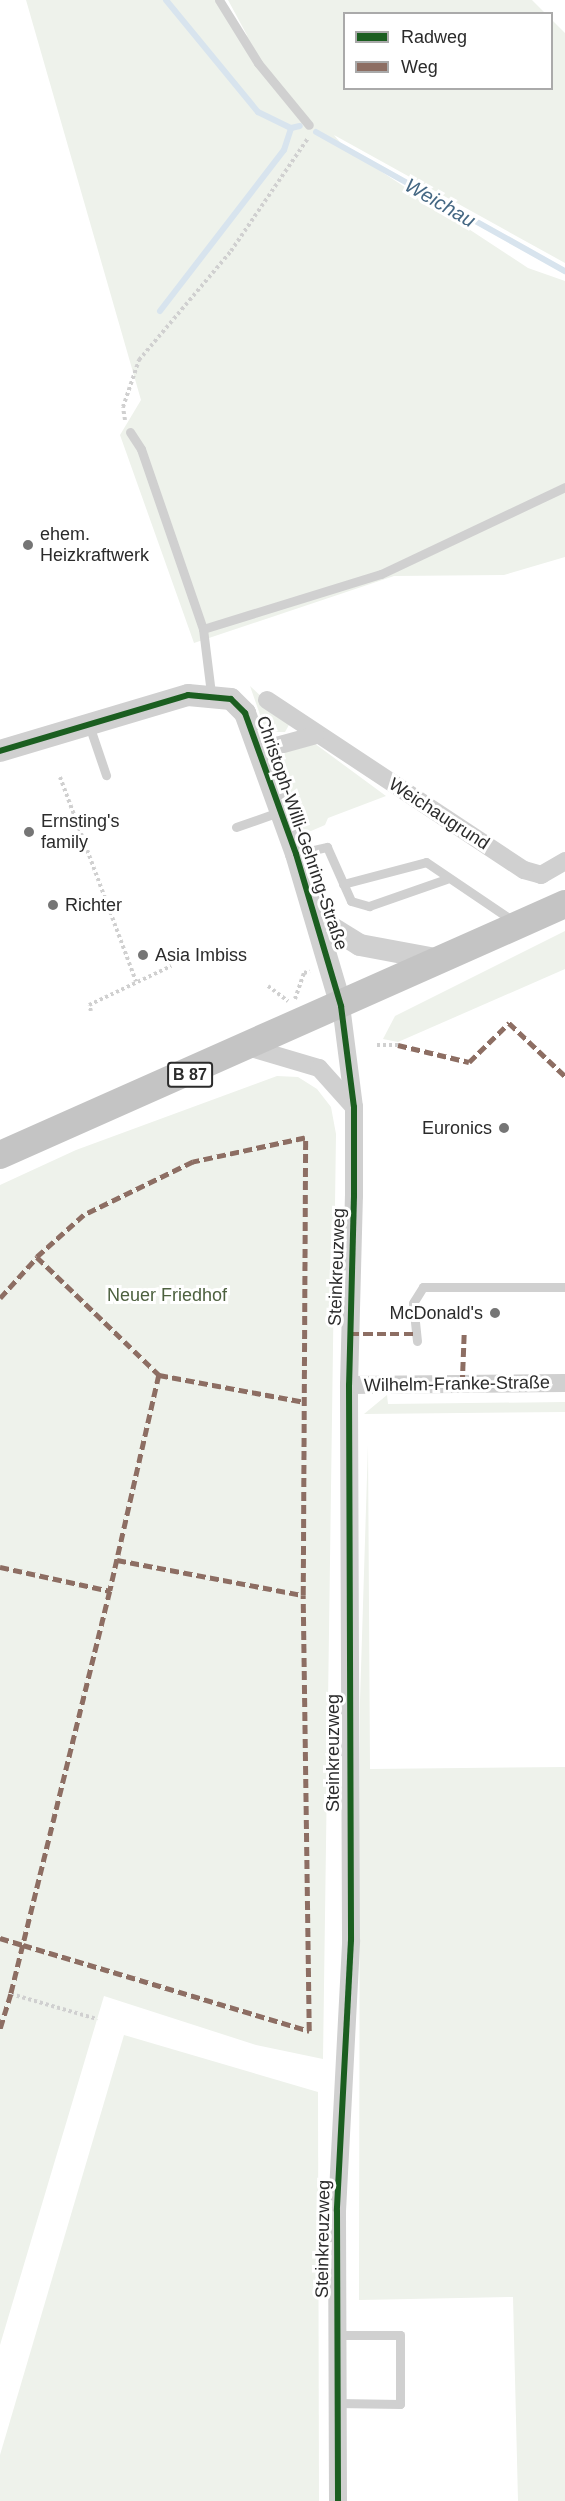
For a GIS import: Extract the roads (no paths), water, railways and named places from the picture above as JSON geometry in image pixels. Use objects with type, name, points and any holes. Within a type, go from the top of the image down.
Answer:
[{"type":"main road","name":"B 87","points":[[0,1155],[251,1048],[565,904]]},
{"type":"street","points":[[0,751],[90,728],[188,695],[211,693]]},
{"type":"street","name":"Christoph-Willi-Gehring-Straße","points":[[211,693],[231,699],[244,713],[318,919],[341,1006]]},
{"type":"street","name":"Weichaugrund","points":[[267,700],[316,735],[524,870],[541,875],[565,861]]},
{"type":"street","points":[[258,751],[316,735]]},
{"type":"street","points":[[318,919],[367,948],[445,960]]},
{"type":"street","name":"Steinkreuzweg","points":[[338,2501],[337,2211],[351,1940],[349,1385],[354,1107],[341,1006]]},
{"type":"street","points":[[251,1048],[319,1068],[354,1107]]},
{"type":"street","name":"Wilhelm-Franke-Straße","points":[[349,1385],[565,1383]]},
{"type":"lane","points":[[219,0],[258,63],[309,125]]},
{"type":"lane","points":[[130,432],[145,460],[203,629],[211,693]]},
{"type":"lane","points":[[203,629],[381,574],[565,487]]},
{"type":"lane","points":[[90,728],[106,776]]},
{"type":"lane","points":[[236,827],[279,812]]},
{"type":"lane","points":[[296,854],[327,846],[351,901],[369,906],[446,879]]},
{"type":"lane","points":[[343,884],[413,862],[426,862],[446,879],[521,925]]},
{"type":"lane","points":[[417,1341],[413,1303],[423,1287],[565,1287]]},
{"type":"lane","points":[[337,2335],[400,2335],[400,2404],[338,2403]]},
{"type":"waterway","name":"Weichau","points":[[166,0],[258,112],[291,128],[300,126]]},
{"type":"waterway","points":[[160,311],[284,150],[291,128]]},
{"type":"waterway","name":"Weichau","points":[[316,132],[565,271]]},
{"type":"place","name":"ehem. Heizkraftwerk","points":[[28,545]]},
{"type":"place","name":"Ernsting's family","points":[[29,832]]},
{"type":"place","name":"Richter","points":[[53,905]]},
{"type":"place","name":"Asia Imbiss","points":[[143,955]]},
{"type":"place","name":"Euronics","points":[[504,1128]]},
{"type":"place","name":"McDonald's","points":[[495,1313]]},
{"type":"park label","name":"Neuer Friedhof","points":[[167,1295]]}]
